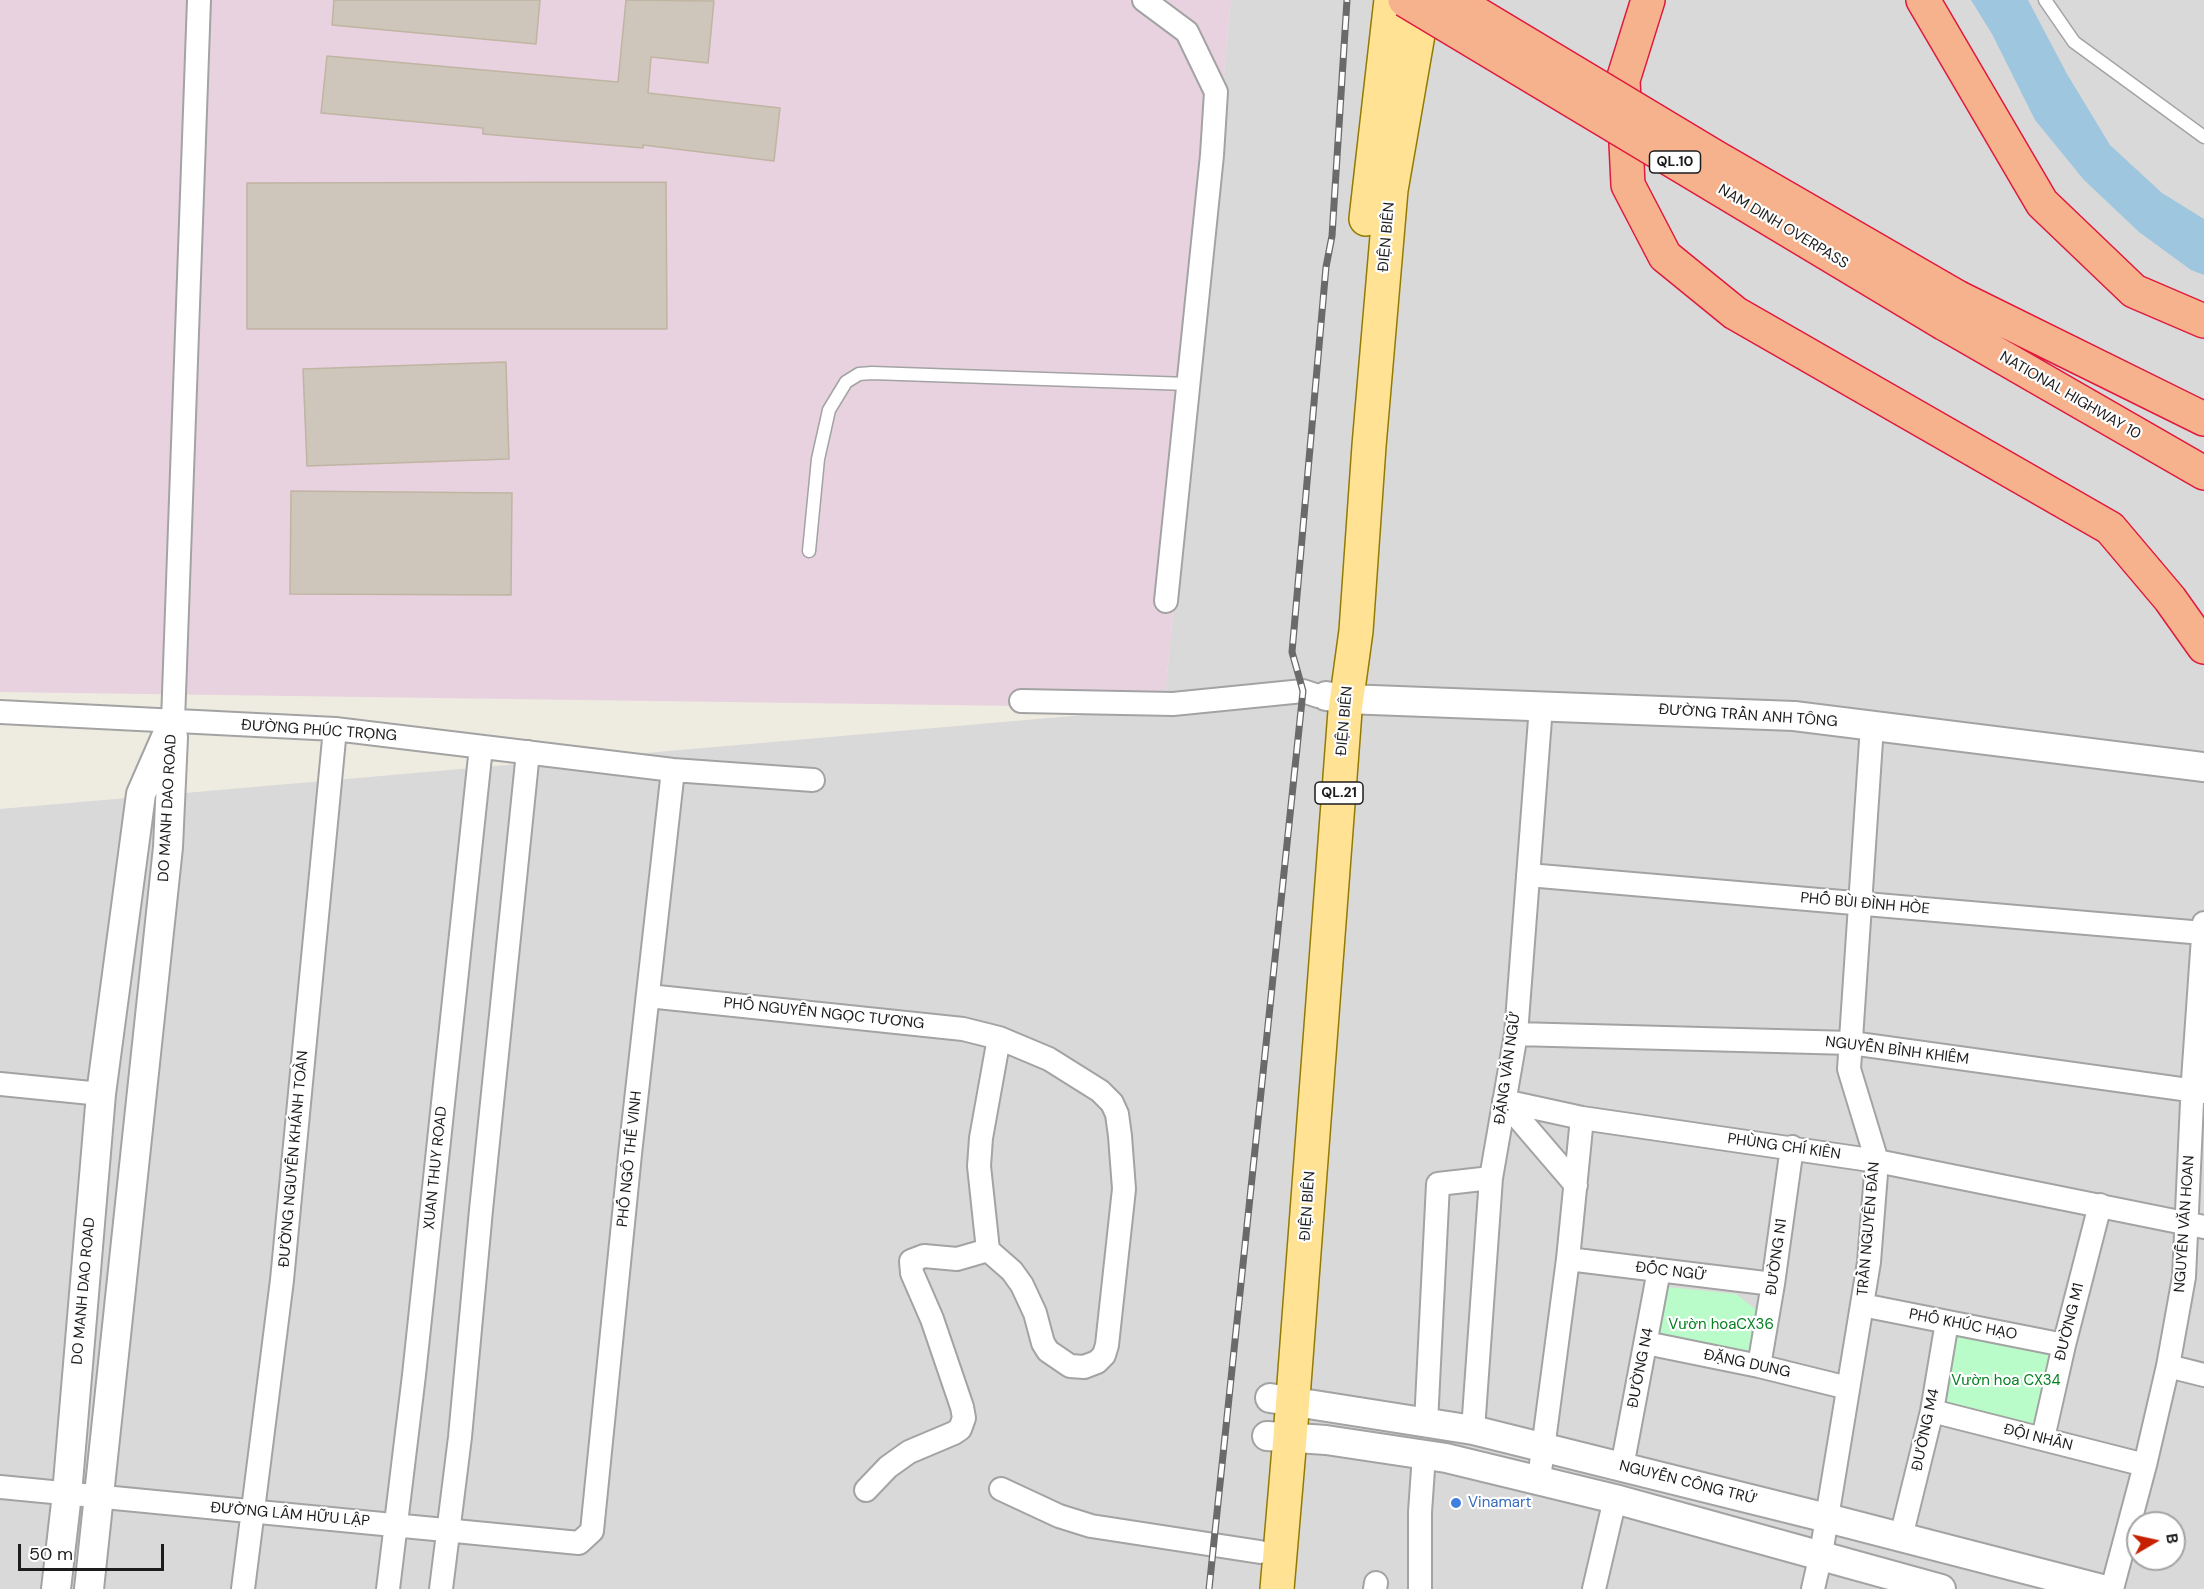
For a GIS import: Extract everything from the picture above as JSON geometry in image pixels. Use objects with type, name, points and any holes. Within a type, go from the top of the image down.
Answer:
[{"type":"highway","name":"NAM DINH OVERPASS","points":[[1405,0],[1952,311]]},
{"type":"highway","name":"NAM DINH OVERPASS","points":[[1454,0],[1714,157],[1952,311]]},
{"type":"highway","points":[[1648,0],[1623,80],[1628,185],[1665,256],[1735,313],[2110,528],[2170,599],[2204,647]]},
{"type":"highway","points":[[1923,0],[2042,203],[2134,291],[2204,321]]},
{"type":"highway","name":"QL.10","points":[[1952,311],[2204,419]]},
{"type":"highway","name":"NATIONAL HIGHWAY 10","points":[[1952,311],[2201,472]]},
{"type":"main road","name":"ĐIỆN BIÊN","points":[[1277,1589],[1279,1437],[1336,698],[1368,190],[1391,0]]},
{"type":"main road","name":"ĐIỆN BIÊN","points":[[1336,698],[1356,631],[1391,190],[1424,0]]},
{"type":"main road","name":"ĐIỆN BIÊN","points":[[1256,1589],[1279,1437]]},
{"type":"street","points":[[173,721],[199,0]]},
{"type":"street","points":[[1144,0],[1187,32],[1216,92],[1212,155],[1166,601]]},
{"type":"street","points":[[1021,701],[1173,704],[1303,691],[1336,698]]},
{"type":"street","name":"ĐƯỜNG TRẦN ANH TÔNG","points":[[1336,698],[1794,716],[2204,767]]},
{"type":"street","name":"ĐẶNG VĂN NGỮ","points":[[1473,1430],[1491,1178],[1516,1034],[1541,706]]},
{"type":"street","name":"ĐƯỜNG PHÚC TRỌNG","points":[[0,712],[335,729],[673,770],[813,780]]},
{"type":"street","name":"DO MANH DAO ROAD","points":[[56,1589],[67,1494],[101,1094],[141,794],[173,721]]},
{"type":"street","name":"DO MANH DAO ROAD","points":[[89,1589],[168,848],[173,721]]},
{"type":"street","name":"TRẦN NGUYÊN ĐÁN","points":[[1813,1589],[1821,1554],[1869,1262],[1877,1161],[1849,1069],[1862,904],[1872,726]]},
{"type":"street","name":"ĐƯỜNG NGUYỄN KHÁNH TOÀN","points":[[243,1589],[282,1280],[335,729]]},
{"type":"street","name":"XUAN THUY ROAD","points":[[388,1589],[414,1375],[481,747]]},
{"type":"street","points":[[441,1589],[460,1437],[528,752]]},
{"type":"street","name":"PHỐ NGÔ THẾ VINH","points":[[579,1543],[592,1531],[673,770]]},
{"type":"street","name":"PHỐ BÙI ĐÌNH HÒE","points":[[1528,875],[2203,933]]},
{"type":"street","name":"NGUYỄN VĂN HOAN","points":[[2112,1589],[2145,1466],[2168,1366],[2195,1225],[2204,923]]},
{"type":"street","name":"PHỐ NGUYỄN NGỌC TƯƠNG","points":[[648,996],[963,1029],[999,1038],[1049,1059],[1100,1090],[1112,1103],[1117,1114],[1124,1189],[1104,1355],[1097,1362],[1084,1367],[1070,1366],[1056,1358],[1043,1343],[1035,1313],[1022,1285],[1012,1271],[988,1250]]},
{"type":"street","name":"NGUYỄN BỈNH KHIÊM","points":[[1516,1034],[1851,1043],[2198,1091]]},
{"type":"street","points":[[866,1490],[888,1467],[909,1452],[960,1429],[964,1418],[932,1319],[912,1273],[911,1261],[924,1256],[957,1259],[988,1250],[979,1166],[981,1138],[999,1038]]},
{"type":"street","points":[[0,1084],[101,1094]]},
{"type":"street","points":[[1504,1101],[1576,1185]]},
{"type":"street","name":"PHÙNG CHÍ KIÊN","points":[[1504,1101],[1582,1118],[1877,1161],[2195,1225]]},
{"type":"street","points":[[1539,1479],[1569,1259],[1582,1118]]},
{"type":"street","name":"ĐƯỜNG N1","points":[[1759,1366],[1792,1147]]},
{"type":"street","points":[[1426,1423],[1438,1184],[1491,1178]]},
{"type":"street","name":"ĐƯỜNG M1","points":[[2043,1438],[2100,1205]]},
{"type":"street","name":"ĐỐC NGỮ","points":[[1569,1259],[1773,1284]]},
{"type":"street","name":"ĐƯỜNG N4","points":[[1622,1467],[1659,1270]]},
{"type":"street","name":"PHỐ KHÚC HẠO","points":[[1862,1305],[2064,1345]]},
{"type":"street","name":"ĐƯỜNG M4","points":[[1901,1537],[1932,1411],[1947,1322]]},
{"type":"street","name":"ĐẶNG DUNG","points":[[1646,1343],[1759,1366],[1848,1388]]},
{"type":"street","points":[[2168,1366],[2204,1375]]},
{"type":"street","name":"NGUYỄN CÔNG TRỨ","points":[[1282,1400],[1473,1430],[2102,1589]]},
{"type":"street","name":"ĐỘI NHÂN","points":[[1932,1411],[2145,1466]]},
{"type":"street","points":[[1279,1437],[1446,1458],[1539,1479],[1821,1554],[1941,1589]]},
{"type":"street","points":[[1420,1589],[1420,1512],[1424,1455]]},
{"type":"street","name":"ĐƯỜNG LÂM HỮU LẬP","points":[[0,1487],[579,1543]]},
{"type":"street","points":[[1001,1489],[1059,1516],[1091,1526],[1260,1552]]},
{"type":"street","points":[[1594,1589],[1615,1499]]},
{"type":"lane","points":[[2045,0],[2074,42],[2204,137]]},
{"type":"lane","points":[[809,551],[818,459],[829,410],[846,382],[859,374],[1188,384]]},
{"type":"shaded area","points":[[0,0],[1231,0],[1164,708],[0,692]]},
{"type":"shaded area","points":[[1231,0],[2204,0],[2204,1589],[0,1589],[0,809],[1164,708]]},
{"type":"green space","name":"Vườn hoaCX36","points":[[1658,1286],[1736,1294],[1758,1311],[1759,1366],[1646,1343]]},
{"type":"green space","name":"Vườn hoa CX34","points":[[1958,1334],[2051,1351],[2034,1426],[1938,1402],[1947,1343]]},
{"type":"water","points":[[1971,0],[2028,0],[2067,74],[2110,145],[2162,193],[2204,219],[2204,275],[2191,270],[2139,232],[2084,180],[2035,120],[1992,34]]},
{"type":"building","points":[[334,0],[540,0],[536,44],[332,25]]},
{"type":"building","points":[[626,0],[714,1],[708,63],[651,57],[648,93],[780,108],[774,161],[643,145],[643,148],[483,134],[483,128],[321,113],[327,56],[618,82]]},
{"type":"building","points":[[666,182],[667,329],[247,329],[247,183]]},
{"type":"building","points":[[506,362],[509,459],[307,466],[303,369]]},
{"type":"building","points":[[291,491],[512,493],[511,595],[290,594]]},
{"type":"railway","points":[[1209,1589],[1303,691],[1292,652],[1326,267],[1332,236],[1347,0]]},
{"type":"place","name":"Vinamart","points":[[1456,1503]]}]
